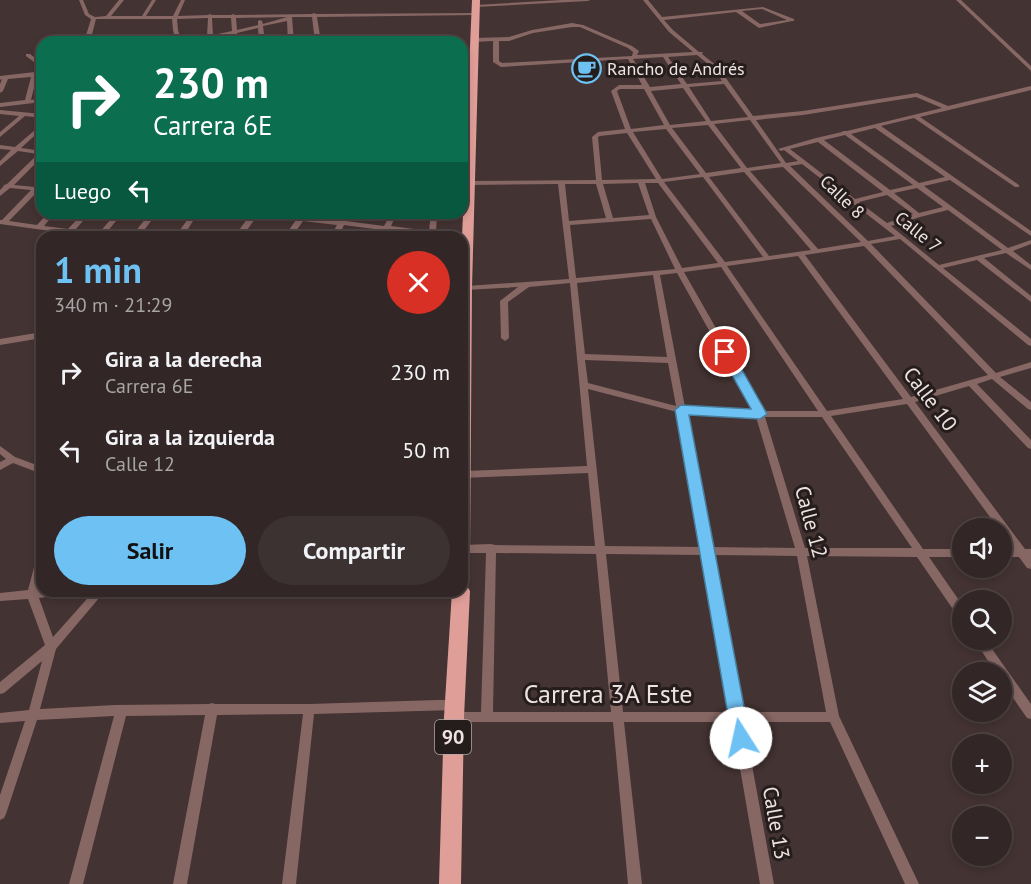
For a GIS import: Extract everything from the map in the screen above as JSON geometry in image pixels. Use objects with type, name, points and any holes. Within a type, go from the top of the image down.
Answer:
[{"type":"highway","points":[[468,147],[480,40],[478,6]]},
{"type":"highway","points":[[468,174],[470,183],[468,206]]},
{"type":"highway","name":"90","points":[[450,884],[454,711],[460,597]]},
{"type":"street","points":[[81,0],[86,6],[87,15],[94,18],[173,15],[289,17]]},
{"type":"street","points":[[86,6],[91,0]]},
{"type":"street","points":[[108,17],[122,0]]},
{"type":"street","points":[[144,16],[154,0]]},
{"type":"street","points":[[176,36],[173,28],[173,15],[183,0]]},
{"type":"street","points":[[222,36],[289,17],[314,14],[588,0]]},
{"type":"street","name":"Calle 8","points":[[645,0],[671,31],[701,53],[726,82],[785,165],[866,243],[995,377],[1031,407]]},
{"type":"street","points":[[958,0],[1031,69]]},
{"type":"street","points":[[660,19],[765,8],[792,20],[759,26],[738,11]]},
{"type":"street","points":[[314,14],[317,36]]},
{"type":"street","points":[[210,15],[210,36]]},
{"type":"street","points":[[233,15],[234,36]]},
{"type":"street","points":[[259,15],[261,36]]},
{"type":"street","points":[[289,17],[291,36]]},
{"type":"street","points":[[89,36],[94,18]]},
{"type":"street","points":[[480,40],[512,39],[532,32],[578,26],[630,47],[636,51],[632,58]]},
{"type":"street","points":[[494,40],[496,62],[501,65],[701,53]]},
{"type":"street","points":[[27,56],[36,62]]},
{"type":"street","points":[[665,56],[746,171],[817,252]]},
{"type":"street","points":[[632,58],[668,127],[767,258]]},
{"type":"street","points":[[0,91],[3,78],[36,74]]},
{"type":"street","points":[[27,102],[36,79]]},
{"type":"street","points":[[726,82],[648,88],[619,87],[614,92],[629,131],[660,181],[722,264],[952,599]]},
{"type":"street","points":[[773,151],[1031,88]]},
{"type":"street","points":[[610,220],[599,182],[595,137],[598,134],[752,119],[917,95],[950,107]]},
{"type":"street","points":[[0,105],[36,101]]},
{"type":"street","points":[[0,112],[36,115]]},
{"type":"street","points":[[0,135],[24,114]]},
{"type":"street","points":[[915,116],[1017,186]]},
{"type":"street","points":[[874,125],[1031,234]]},
{"type":"street","points":[[0,164],[36,131]]},
{"type":"street","points":[[845,132],[1031,268]]},
{"type":"street","points":[[818,139],[918,215]]},
{"type":"street","points":[[0,147],[36,152]]},
{"type":"street","name":"Calle 7","points":[[785,148],[886,225],[1031,343]]},
{"type":"street","points":[[0,194],[36,159]]},
{"type":"street","points":[[470,183],[660,181],[805,162]]},
{"type":"street","points":[[854,201],[950,178]]},
{"type":"street","name":"Calle 12","points":[[641,181],[652,217],[679,270],[760,414],[801,551],[833,717],[912,884]]},
{"type":"street","points":[[561,182],[635,884]]},
{"type":"street","points":[[0,186],[36,189]]},
{"type":"street","points":[[1,222],[36,192]]},
{"type":"street","points":[[886,225],[948,208]]},
{"type":"street","points":[[566,223],[652,217]]},
{"type":"street","points":[[38,228],[46,219]]},
{"type":"street","points":[[70,231],[81,219]]},
{"type":"street","points":[[104,231],[115,219]]},
{"type":"street","points":[[140,231],[149,219]]},
{"type":"street","points":[[320,219],[406,231]]},
{"type":"street","points":[[337,231],[344,219]]},
{"type":"street","points":[[385,231],[391,219]]},
{"type":"street","points":[[1,222],[52,231]]},
{"type":"street","points":[[468,288],[573,281],[679,270],[817,252],[901,237]]},
{"type":"street","points":[[938,267],[1006,251],[1031,242]]},
{"type":"street","name":"Calle 10","points":[[800,254],[1026,553],[1031,566]]},
{"type":"street","points":[[979,258],[1031,300]]},
{"type":"street","name":"Calle 13","points":[[656,272],[767,884]]},
{"type":"street","points":[[505,338],[504,301],[528,284]]},
{"type":"street","points":[[0,342],[36,336]]},
{"type":"street","points":[[581,357],[672,360]]},
{"type":"street","points":[[584,385],[681,410],[760,414],[825,414],[909,401],[1031,365]]},
{"type":"street","points":[[972,384],[1031,446]]},
{"type":"street","points":[[0,449],[12,459],[36,469]]},
{"type":"street","points":[[0,467],[12,459]]},
{"type":"street","points":[[468,475],[593,469]]},
{"type":"street","points":[[487,717],[491,548]]},
{"type":"street","points":[[468,549],[952,553]]},
{"type":"street","points":[[0,814],[33,715],[51,647],[32,594],[36,579]]},
{"type":"street","points":[[0,597],[36,594]]},
{"type":"street","points":[[0,689],[51,647],[95,597]]},
{"type":"street","points":[[987,650],[1031,714]]},
{"type":"street","points":[[180,884],[212,708]]},
{"type":"street","name":"Carrera 3A Este","points":[[0,718],[212,708],[454,711],[487,717],[833,717]]},
{"type":"street","points":[[289,884],[309,709]]},
{"type":"street","points":[[76,884],[121,711]]},
{"type":"place","name":"Rancho de Andrés","points":[[586,69]]},
{"type":"route","points":[[725,352],[760,414],[681,410],[741,738]]}]
